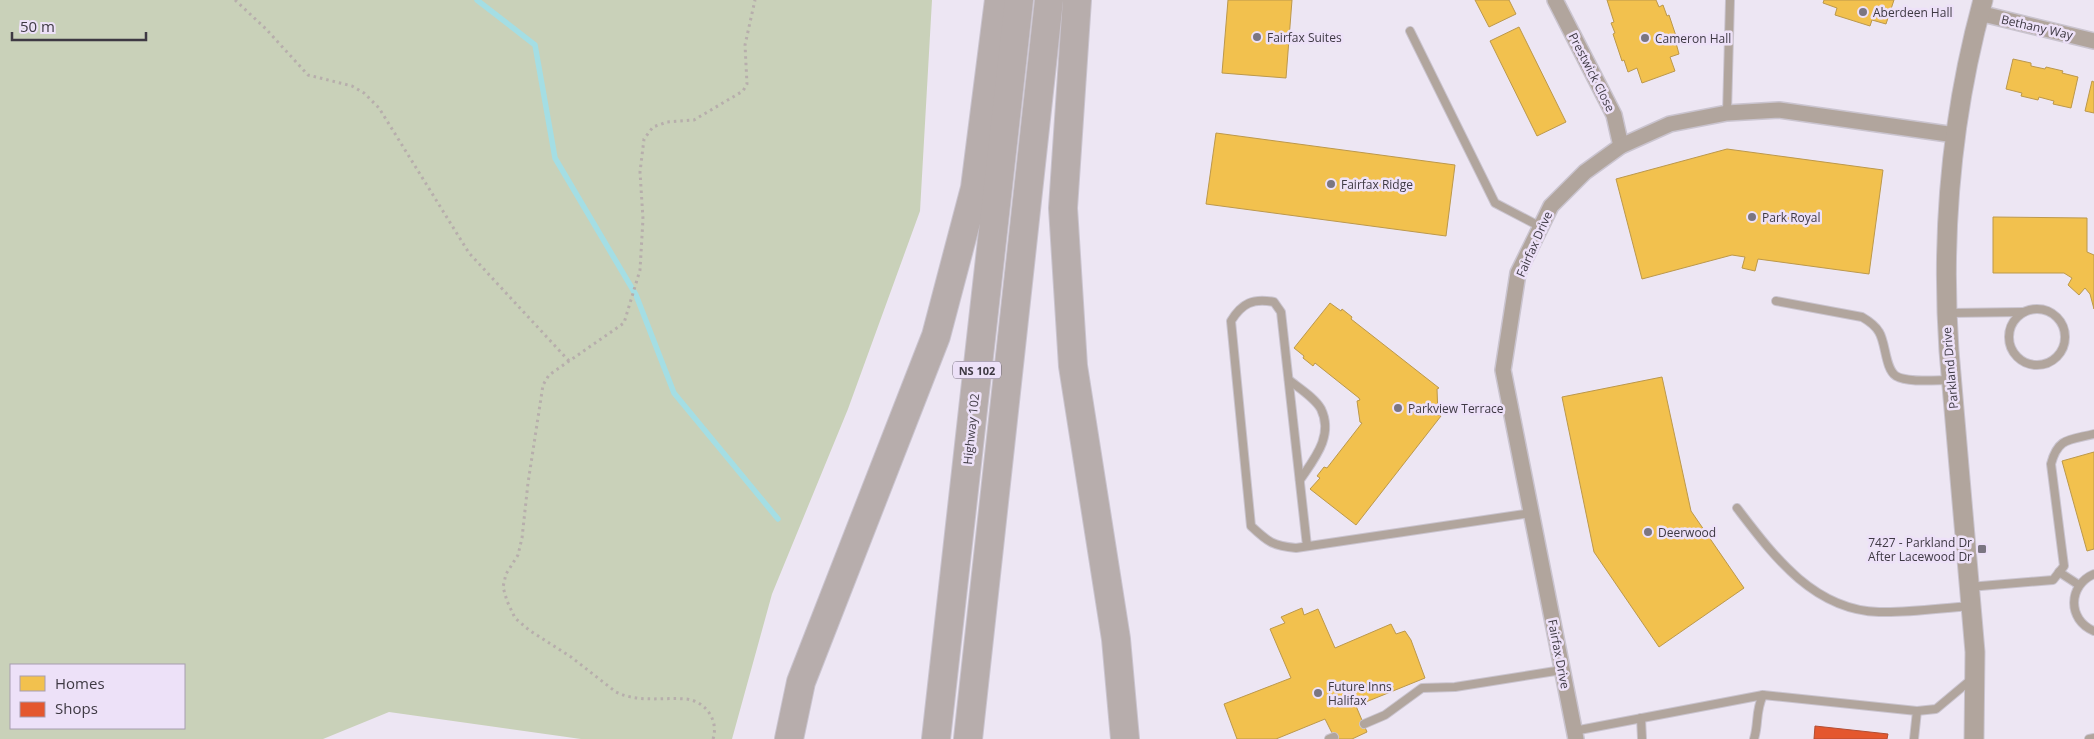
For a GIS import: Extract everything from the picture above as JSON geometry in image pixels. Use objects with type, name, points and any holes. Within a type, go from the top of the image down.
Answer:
[{"type":"highway","points":[[787,732],[801,682],[936,336],[975,188],[999,0]]},
{"type":"highway","name":"Highway 102","points":[[936,739],[1019,0]]},
{"type":"highway","name":"NS 102","points":[[968,739],[1050,0]]},
{"type":"highway","points":[[1077,0],[1063,208],[1070,326],[1073,366],[1116,639],[1125,739]]},
{"type":"street","name":"Prestwick Close","points":[[1555,0],[1614,115],[1622,146]]},
{"type":"street","name":"Bethany Way","points":[[1981,7],[2094,41]]},
{"type":"street","name":"Parkland Drive","points":[[1974,739],[1974,677],[1970,587],[1946,313],[1946,259],[1955,135],[1981,7]]},
{"type":"street","name":"Fairfax Drive","points":[[1575,735],[1503,370],[1518,273],[1551,206],[1578,179],[1622,146],[1670,124],[1727,113],[1779,110],[1955,135]]},
{"type":"lane","points":[[1727,113],[1730,0]]},
{"type":"lane","points":[[1410,31],[1495,203],[1541,227]]},
{"type":"lane","points":[[1307,546],[1281,312],[1274,302],[1265,300],[1253,302],[1240,308],[1231,321],[1251,526],[1267,541],[1277,546],[1296,548],[1531,513]]},
{"type":"lane","points":[[1776,301],[1862,316],[1873,324],[1880,333],[1890,369],[1896,376],[1914,380],[1951,380]]},
{"type":"lane","points":[[1946,313],[2024,312],[2042,309],[2058,317],[2066,333],[2063,351],[2050,363],[2041,366],[2024,363],[2012,350],[2009,332],[2012,324],[2024,312]]},
{"type":"lane","points":[[1289,380],[1321,408],[1324,421],[1325,438],[1318,454],[1300,480]]},
{"type":"lane","points":[[1970,587],[2053,580],[2064,566],[2051,464],[2054,451],[2063,441],[2094,434]]},
{"type":"lane","points":[[1737,508],[1778,560],[1796,577],[1823,596],[1851,608],[1878,612],[1971,606]]},
{"type":"lane","points":[[2059,572],[2079,585]]},
{"type":"lane","points":[[2094,574],[2079,585],[2073,600],[2074,609],[2082,624],[2094,631]]},
{"type":"lane","points":[[1364,724],[1385,715],[1422,688],[1455,687],[1562,670]]},
{"type":"lane","points":[[1575,735],[1641,718],[1763,695],[1917,711],[1936,710],[1974,677]]},
{"type":"lane","points":[[1754,739],[1758,706],[1763,695]]},
{"type":"lane","points":[[1914,739],[1917,711]]},
{"type":"lane","points":[[1641,718],[1642,739]]},
{"type":"lane","points":[[2090,739],[2094,738]]},
{"type":"path","points":[[235,0],[266,29],[308,75],[352,86],[364,93],[379,108],[469,253],[569,360]]},
{"type":"path","points":[[713,739],[715,733],[714,722],[707,709],[687,699],[638,698],[616,692],[571,657],[529,630],[515,618],[503,587],[506,574],[518,555],[522,538],[543,385],[549,375],[624,323],[640,270],[643,219],[640,172],[644,139],[654,127],[667,122],[694,120],[743,91],[747,84],[745,45],[755,0]]},
{"type":"green space","points":[[0,0],[932,0],[920,211],[848,409],[772,594],[732,739],[581,739],[389,712],[323,739],[0,739]]},
{"type":"building: Homes","name":"Fairfax Suites","points":[[1228,0],[1292,0],[1286,78],[1222,73]]},
{"type":"building: Homes","points":[[1475,0],[1509,0],[1516,14],[1489,27]]},
{"type":"building: Homes","name":"Cameron Hall","points":[[1607,0],[1656,0],[1659,7],[1663,5],[1667,16],[1669,15],[1678,42],[1676,43],[1679,54],[1670,57],[1675,71],[1642,83],[1637,68],[1628,72],[1624,60],[1622,61],[1613,34],[1615,33],[1611,23],[1614,22]]},
{"type":"building: Homes","name":"Aberdeen Hall","points":[[1824,0],[1894,0],[1886,24],[1872,20],[1870,26],[1835,15],[1837,8],[1823,3]]},
{"type":"building: Homes","points":[[1519,27],[1566,122],[1537,136],[1490,41]]},
{"type":"building: Homes","points":[[2013,59],[2031,63],[2031,66],[2045,69],[2046,67],[2078,77],[2071,108],[2053,104],[2054,101],[2039,97],[2038,100],[2021,96],[2022,93],[2006,89]]},
{"type":"building: Homes","points":[[2092,81],[2094,82],[2094,113],[2085,111]]},
{"type":"building: Homes","name":"Fairfax Ridge","points":[[1216,133],[1455,165],[1446,236],[1206,204]]},
{"type":"building: Homes","name":"Park Royal","points":[[1727,149],[1883,170],[1869,274],[1758,259],[1755,271],[1742,268],[1745,257],[1732,255],[1642,279],[1616,179]]},
{"type":"building: Homes","points":[[1993,217],[2087,218],[2087,252],[2094,255],[2094,309],[2090,294],[2085,288],[2079,295],[2068,285],[2072,278],[2064,273],[1993,273]]},
{"type":"building: Homes","name":"Parkview Terrace","points":[[1330,303],[1341,311],[1342,309],[1352,317],[1351,319],[1439,388],[1437,389],[1438,415],[1441,416],[1356,525],[1310,489],[1320,478],[1317,476],[1324,467],[1327,468],[1362,423],[1360,422],[1357,401],[1360,400],[1359,398],[1315,363],[1313,366],[1294,348]]},
{"type":"building: Homes","name":"Deerwood","points":[[1662,377],[1691,511],[1744,588],[1659,647],[1594,552],[1562,397]]},
{"type":"building: Homes","points":[[2094,452],[2094,549],[2087,551],[2062,461]]},
{"type":"building: Homes","points":[[1302,608],[1304,615],[1318,609],[1335,648],[1391,624],[1396,634],[1405,631],[1411,640],[1425,678],[1356,706],[1367,732],[1352,739],[1335,739],[1325,719],[1276,739],[1237,739],[1224,704],[1291,678],[1270,629],[1285,623],[1281,617]]},
{"type":"building: Shops","points":[[1815,726],[1888,734],[1887,739],[1814,739]]},
{"type":"waterway","points":[[477,0],[535,45],[555,158],[636,295],[674,393],[778,519]]},
{"type":"place","name":"Aberdeen Hall","points":[[1863,12]]},
{"type":"place","name":"Fairfax Suites","points":[[1257,37]]},
{"type":"place","name":"Cameron Hall","points":[[1645,38]]},
{"type":"place","name":"Fairfax Ridge","points":[[1331,184]]},
{"type":"place","name":"Park Royal","points":[[1752,217]]},
{"type":"place","name":"Parkview Terrace","points":[[1398,408]]},
{"type":"place","name":"Deerwood","points":[[1648,532]]},
{"type":"place","name":"7427 - Parkland Dr After Lacewood Dr","points":[[1982,549]]},
{"type":"place","name":"Future Inns Halifax","points":[[1318,693]]}]
